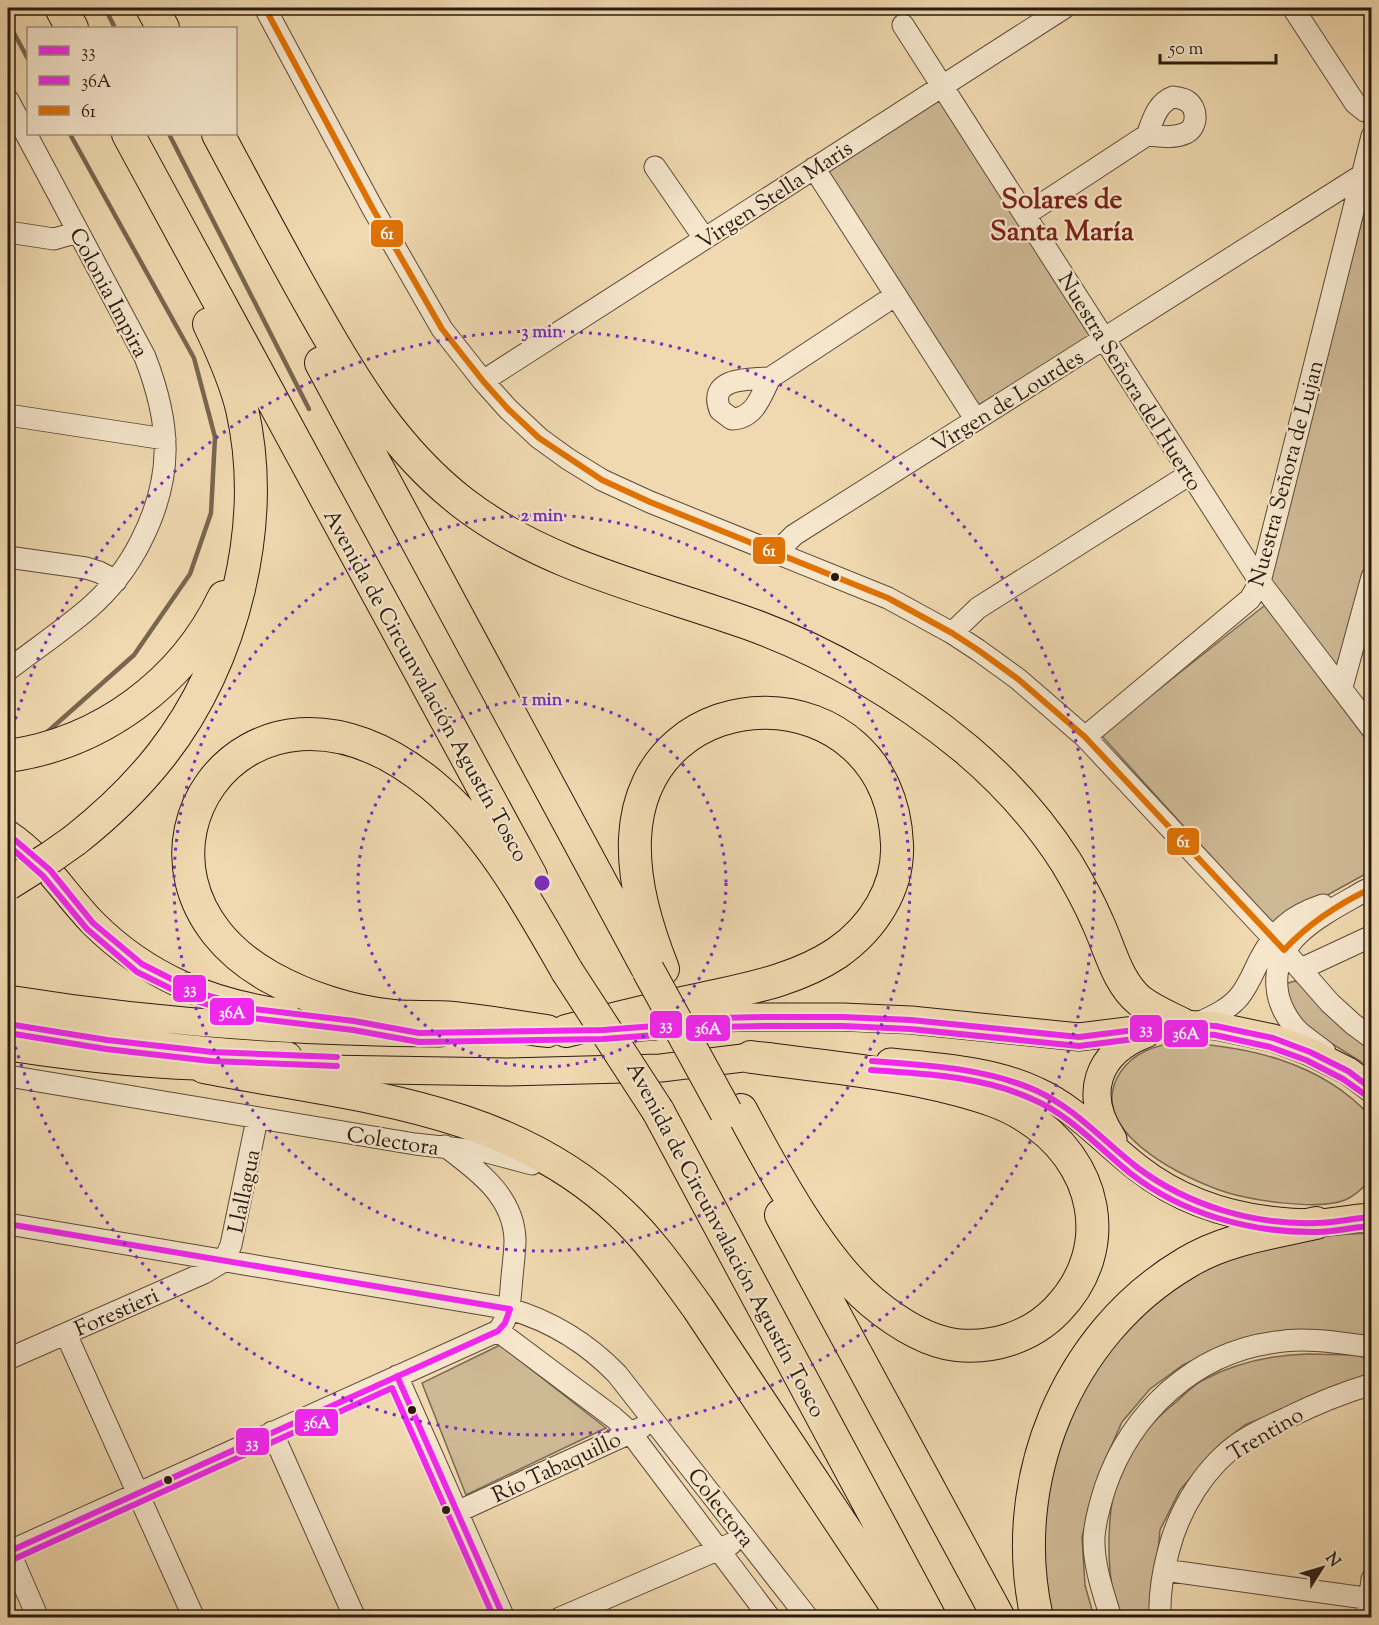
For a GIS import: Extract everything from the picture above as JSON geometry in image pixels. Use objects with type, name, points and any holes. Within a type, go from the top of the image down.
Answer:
[{"type":"highway","points":[[45,8],[54,27]]},
{"type":"highway","points":[[61,8],[71,27]]},
{"type":"highway","points":[[132,8],[142,27]]},
{"type":"highway","points":[[152,8],[162,27]]},
{"type":"highway","points":[[8,884],[75,840],[109,811],[145,775],[163,752],[197,700],[224,639],[236,603],[244,567],[250,519],[250,466],[241,408],[232,379],[202,309],[111,135]]},
{"type":"highway","name":"Avenida de Circunvalación Agustín Tosco","points":[[129,135],[574,970],[658,1111],[930,1617]]},
{"type":"highway","points":[[199,135],[656,969],[686,1040],[826,1250],[849,1279],[871,1301],[902,1324],[931,1338],[956,1345],[985,1345],[1012,1339],[1033,1330],[1050,1317],[1079,1282],[1087,1263],[1093,1225],[1085,1185],[1075,1164],[1062,1146],[1025,1116],[1004,1105],[972,1094],[907,1077],[752,1057]]},
{"type":"highway","points":[[219,135],[290,268],[364,396],[396,438],[438,482],[465,504],[501,528],[538,547],[599,573],[792,641],[874,684],[925,718],[965,749],[1021,803],[1045,832],[1082,890],[1128,989],[1157,1012],[1182,1025]]},
{"type":"highway","points":[[8,756],[50,747],[101,727],[137,703],[169,675],[198,641],[220,604],[240,555],[250,519]]},
{"type":"highway","points":[[574,970],[511,876],[465,818],[440,792],[412,770],[375,749],[348,739],[321,734],[298,734],[261,743],[242,753],[215,778],[196,809],[189,842],[189,861],[198,899],[207,918],[219,934],[234,950],[268,976],[312,996],[363,1011],[392,1016],[451,1017],[556,1031],[735,993],[780,980],[803,971],[838,952],[868,925],[888,894],[895,873],[898,852],[897,831],[888,793],[877,772],[842,735],[818,722],[798,715],[759,711],[720,719],[703,727],[674,749],[660,765],[648,786],[639,812],[635,838],[636,872],[644,914],[652,940],[656,969]]},
{"type":"highway","points":[[204,1067],[267,1080],[343,1091],[454,1118],[512,1139],[543,1154],[606,1199],[643,1236],[692,1300],[904,1617]]},
{"type":"highway","points":[[733,1111],[999,1617]]},
{"type":"highway","points":[[1037,1617],[1029,1554],[1031,1498],[1036,1471],[1050,1426],[1072,1381],[1090,1353],[1132,1304],[1186,1263],[1218,1247],[1320,1222]]},
{"type":"main road","points":[[8,834],[38,858],[93,923],[119,946],[142,964],[184,987],[225,1002],[255,1009],[354,1021],[420,1033]]},
{"type":"main road","points":[[8,999],[124,1016],[322,1031],[420,1033],[556,1031],[655,1026],[715,1018],[843,1017],[911,1020],[1078,1037],[1103,1036],[1182,1025],[1240,1029],[1273,1038],[1310,1052],[1363,1083]]},
{"type":"main road","points":[[8,1024],[118,1041],[223,1053],[435,1060],[580,1059],[661,1068]]},
{"type":"main road","points":[[1139,1170],[1101,1121],[1096,1103],[1096,1087],[1100,1074],[1119,1048],[1132,1039],[1182,1025]]},
{"type":"main road","points":[[8,1047],[106,1060],[204,1067],[507,1072],[661,1068],[752,1057],[907,1064],[995,1076],[1038,1091],[1090,1125],[1139,1170],[1172,1191],[1209,1207],[1249,1218],[1320,1222],[1371,1217]]},
{"type":"main road","points":[[1320,1222],[1347,1214],[1371,1200]]},
{"type":"street","points":[[266,8],[442,329],[483,381],[539,438],[602,480],[888,598],[952,633],[1018,679],[1085,737],[1330,1003],[1371,1038]]},
{"type":"street","name":"Virgen Stella Maris","points":[[483,381],[1064,8]]},
{"type":"street","points":[[1293,8],[1355,103],[1371,113]]},
{"type":"street","name":"Nuestra Señora del Huerto","points":[[903,25],[1260,582],[1371,729]]},
{"type":"street","name":"Colonia Impira","points":[[8,100],[145,357],[161,407],[165,439],[165,472],[160,497],[129,562],[116,580],[88,609],[8,670]]},
{"type":"street","points":[[1025,215],[1147,135]]},
{"type":"street","name":"Nuestra Señora de Lujan","points":[[1085,737],[1250,599],[1260,582],[1371,136]]},
{"type":"street","points":[[655,167],[704,238]]},
{"type":"street","points":[[814,168],[975,420]]},
{"type":"street","name":"Virgen de Lourdes","points":[[781,554],[786,543],[794,535],[1362,175]]},
{"type":"street","points":[[8,232],[54,239],[78,232]]},
{"type":"street","points":[[770,378],[896,295]]},
{"type":"street","points":[[8,415],[165,439]]},
{"type":"street","points":[[952,633],[978,608],[1190,474]]},
{"type":"street","points":[[8,557],[87,568],[116,580]]},
{"type":"street","points":[[1341,687],[1371,577]]},
{"type":"street","points":[[1182,1025],[1222,1011],[1238,998],[1278,944],[1287,922],[1306,911],[1369,889]]},
{"type":"street","points":[[1301,969],[1371,936]]},
{"type":"street","points":[[1278,944],[1277,996],[1287,1016],[1299,1031],[1363,1083]]},
{"type":"street","name":"Colectora","points":[[8,1076],[257,1119],[415,1144],[445,1146],[473,1167],[495,1188],[512,1220],[515,1239],[510,1309],[545,1322],[586,1345],[617,1374],[808,1617]]},
{"type":"street","name":"Llallagua","points":[[224,1261],[231,1245],[257,1119]]},
{"type":"street","points":[[445,1146],[523,1160],[557,1173],[606,1199]]},
{"type":"street","points":[[8,1224],[510,1309],[505,1323],[498,1330],[8,1551],[38,1617]]},
{"type":"street","name":"Forestieri","points":[[8,1359],[204,1273],[224,1261]]},
{"type":"street","points":[[498,1330],[630,1432],[770,1617]]},
{"type":"street","points":[[66,1334],[194,1617]]},
{"type":"street","points":[[1111,1617],[1095,1553],[1094,1536],[1097,1514],[1108,1480],[1123,1447],[1135,1427],[1162,1396],[1181,1380],[1217,1359],[1259,1345],[1316,1340],[1371,1347]]},
{"type":"street","points":[[397,1376],[504,1617]]},
{"type":"street","name":"Trentino","points":[[1160,1617],[1164,1570],[1172,1538],[1185,1507],[1214,1466],[1226,1453],[1254,1434],[1335,1395],[1371,1384]]},
{"type":"street","name":"Río Tabaquillo","points":[[457,1512],[655,1421]]},
{"type":"street","points":[[272,1432],[355,1617]]},
{"type":"street","points":[[560,1617],[745,1537]]},
{"type":"street","points":[[1164,1570],[1370,1598]]},
{"type":"shaded area","points":[[939,99],[1095,336],[975,407],[825,174]]},
{"type":"shaded area","points":[[1371,185],[1371,550],[1343,663],[1338,666],[1334,665],[1270,580],[1269,575]]},
{"type":"shaded area","points":[[1269,602],[1371,746],[1371,871],[1273,925],[1101,735]]},
{"type":"shaded area","points":[[1295,981],[1303,983],[1371,1048],[1371,1072],[1360,1061],[1300,1024],[1285,988],[1288,983]]},
{"type":"shaded area","points":[[1172,1043],[1227,1047],[1254,1052],[1305,1070],[1329,1082],[1371,1117],[1370,1180],[1359,1192],[1345,1200],[1317,1204],[1282,1203],[1219,1190],[1182,1174],[1143,1149],[1127,1133],[1116,1116],[1112,1098],[1117,1078],[1133,1058],[1147,1050]]},
{"type":"shaded area","points":[[1371,1233],[1371,1341],[1247,1337],[1183,1365],[1150,1389],[1122,1422],[1098,1476],[1082,1537],[1085,1585],[1094,1617],[1049,1617],[1041,1524],[1051,1469],[1077,1391],[1158,1292],[1232,1249],[1333,1235]]},
{"type":"shaded area","points":[[500,1345],[606,1428],[466,1495],[422,1383]]},
{"type":"shaded area","points":[[1307,1354],[1355,1355],[1371,1359],[1371,1376],[1361,1377],[1245,1425],[1219,1445],[1180,1490],[1160,1530],[1154,1617],[1123,1617],[1111,1582],[1109,1532],[1116,1482],[1131,1450],[1160,1416],[1201,1381],[1229,1368],[1254,1361]]},
{"type":"waterway","points":[[105,8],[114,27]]},
{"type":"waterway","points":[[8,22],[27,57]]},
{"type":"waterway","points":[[45,734],[134,655],[190,574],[211,513],[215,437],[194,358],[71,135]]},
{"type":"waterway","points":[[170,135],[309,409]]},
{"type":"transit line","name":"61","points":[[265,8],[373,209],[442,329],[483,381],[539,438],[602,480],[650,502],[888,598],[978,650],[1018,679],[1085,737],[1284,950],[1325,915],[1372,888]]},
{"type":"transit line","name":"33","points":[[8,834],[50,870],[93,923],[142,964],[199,993],[254,1009],[354,1021],[419,1033],[603,1030],[715,1018],[766,1017],[911,1020],[1079,1037],[1182,1024],[1216,1026],[1273,1038],[1310,1052],[1348,1071],[1372,1089]]},
{"type":"transit line","name":"36A","points":[[8,845],[43,876],[87,929],[137,972],[196,1001],[252,1018],[353,1030],[419,1042],[603,1039],[716,1027],[766,1026],[910,1029],[1079,1046],[1182,1033],[1215,1035],[1270,1047],[1306,1060],[1343,1079],[1367,1096]]},
{"type":"transit line","name":"33","points":[[8,1024],[107,1040],[212,1052],[337,1057]]},
{"type":"transit line","name":"36A","points":[[8,1033],[106,1049],[211,1061],[337,1066]]},
{"type":"transit line","name":"33","points":[[872,1061],[977,1072],[1018,1083],[1037,1091],[1077,1116],[1138,1168],[1200,1203],[1246,1216],[1293,1223],[1324,1223],[1372,1217]]},
{"type":"transit line","name":"36A","points":[[871,1070],[953,1077],[993,1085],[1032,1099],[1059,1114],[1150,1187],[1172,1200],[1218,1218],[1243,1225],[1292,1231],[1324,1232],[1372,1226]]},
{"type":"transit line","name":"33","points":[[8,1224],[510,1309],[505,1323],[498,1331],[8,1552]]},
{"type":"transit line","name":"33","points":[[397,1376],[504,1618]]},
{"type":"transit line","name":"36A","points":[[12,1560],[392,1388],[494,1618]]},
{"type":"district","name":"Solares de Santa María","points":[[1062,214]]}]
